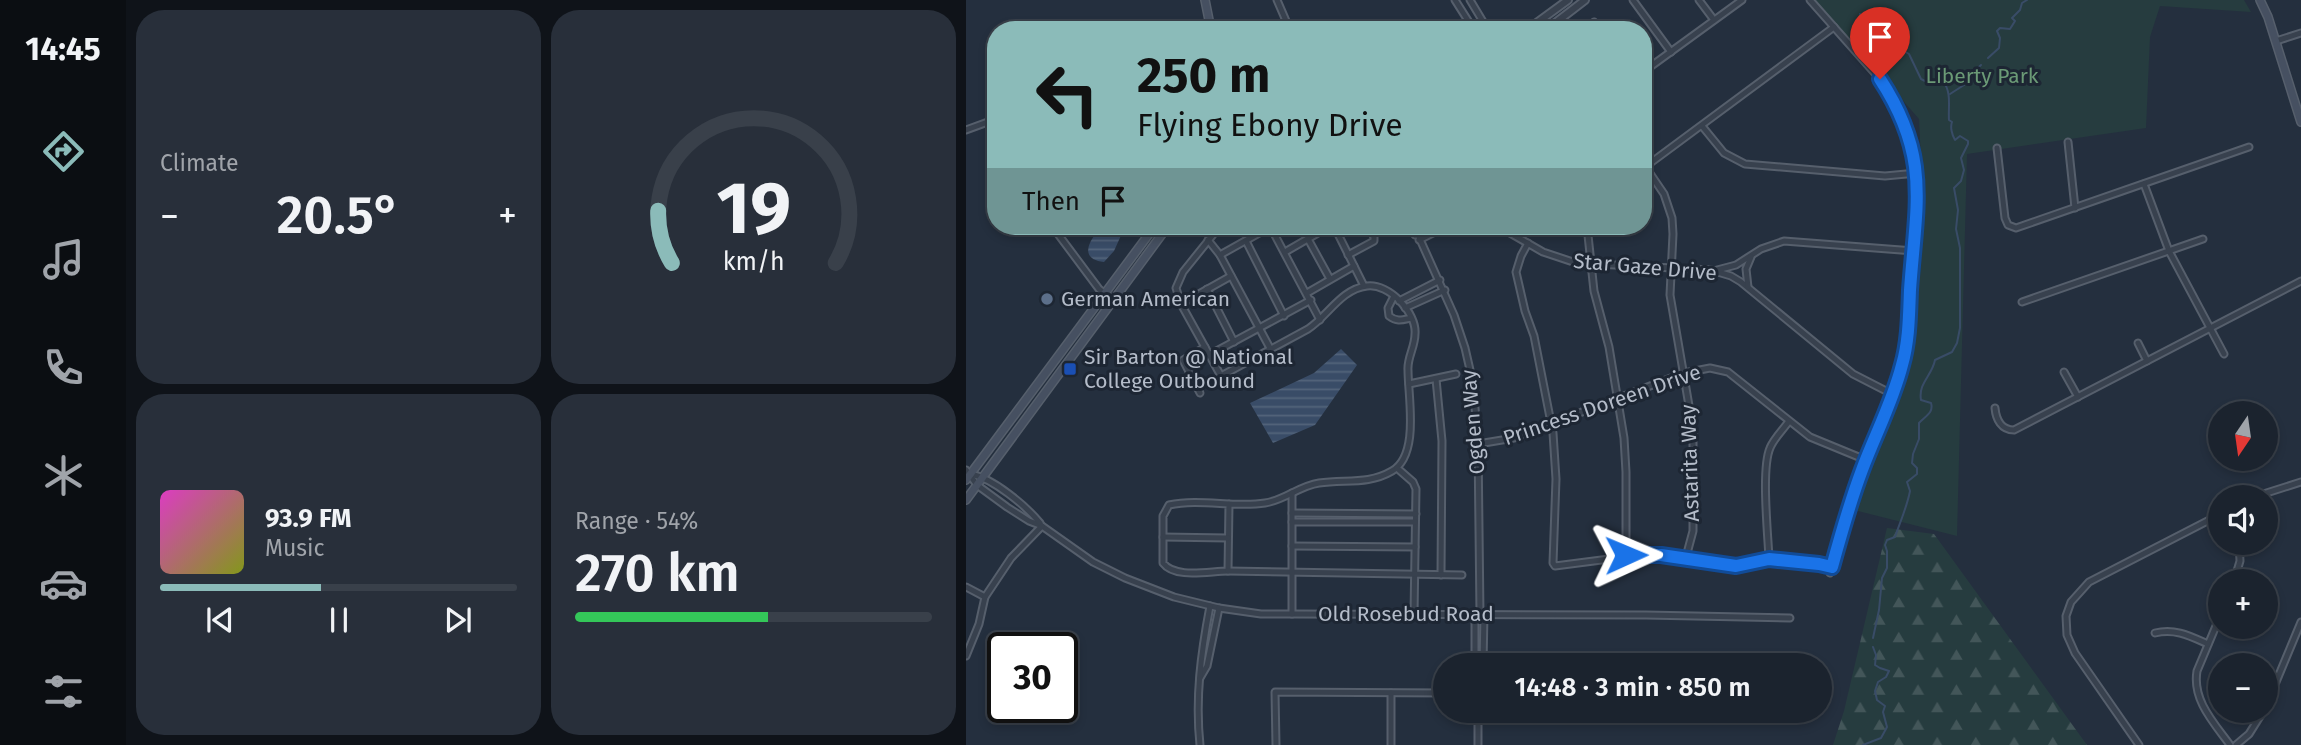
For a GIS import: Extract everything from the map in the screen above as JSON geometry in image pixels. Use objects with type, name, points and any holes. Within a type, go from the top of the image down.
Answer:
[{"type":"main road","points":[[1205,0],[1209,21]]},
{"type":"main road","points":[[2260,0],[2301,121]]},
{"type":"main road","points":[[968,475],[1148,235]]},
{"type":"main road","points":[[966,500],[1161,235]]},
{"type":"street","points":[[1277,0],[1286,21]]},
{"type":"street","points":[[1455,0],[1468,21]]},
{"type":"street","points":[[1470,0],[1483,21]]},
{"type":"street","points":[[1539,21],[1567,0]]},
{"type":"street","points":[[1558,21],[1586,0]]},
{"type":"street","points":[[1633,0],[1648,21]]},
{"type":"street","points":[[1699,0],[1714,20]]},
{"type":"street","points":[[1652,66],[1742,0]]},
{"type":"street","points":[[1528,243],[1516,272],[1534,336],[1551,423],[1556,479],[1555,566],[1648,554],[1686,557],[1736,566],[1769,559],[1819,564],[1831,570],[1850,504],[1902,366],[1907,339],[1914,251],[1917,173],[1910,139],[1880,79],[1810,0]]},
{"type":"street","points":[[1652,26],[1671,52]]},
{"type":"street","points":[[1652,161],[1834,27]]},
{"type":"street","points":[[2276,41],[2301,33]]},
{"type":"street","points":[[966,130],[987,122]]},
{"type":"street","points":[[1702,125],[1724,153],[1745,164],[1874,175],[1917,173]]},
{"type":"street","points":[[2068,142],[2075,208]]},
{"type":"street","points":[[1997,148],[2005,218],[2011,227],[2022,228],[2249,147]]},
{"type":"street","name":"Astarita Way","points":[[1652,178],[1664,194],[1670,210],[1673,234],[1670,295],[1693,429],[1693,531],[1686,557]]},
{"type":"street","points":[[2144,184],[2169,251],[2224,354]]},
{"type":"street","points":[[1059,235],[1105,294],[1113,300]]},
{"type":"street","points":[[1213,235],[1183,272],[1176,288],[1181,304],[1221,376],[1308,329],[1335,303],[1364,286],[1380,287],[1397,298],[1405,308],[1411,318],[1415,335],[1408,362],[1411,429],[1406,451],[1397,468],[1367,481],[1322,482],[1302,487],[1268,503],[1169,505],[1163,516],[1163,563],[1170,570],[1183,572],[1462,575]]},
{"type":"street","points":[[1220,255],[1256,235]]},
{"type":"street","points":[[1275,235],[1320,320]]},
{"type":"street","points":[[1284,252],[1315,235]]},
{"type":"street","points":[[1337,235],[1364,286]]},
{"type":"street","points":[[1348,255],[1374,241],[1373,235]]},
{"type":"street","name":"Ogden Way","points":[[1415,235],[1419,240]]},
{"type":"street","name":"Ogden Way","points":[[1417,235],[1445,290],[1470,371],[1478,444],[1479,614]]},
{"type":"street","points":[[1419,240],[1429,235]]},
{"type":"street","name":"Star Gaze Drive","points":[[1511,235],[1557,258],[1592,264],[1714,271],[1731,276],[1853,374],[1892,394]]},
{"type":"street","points":[[1588,235],[1594,291],[1609,347],[1624,438],[1626,555]]},
{"type":"street","points":[[1308,239],[1330,279]]},
{"type":"street","points":[[2022,302],[2203,239]]},
{"type":"street","points":[[1209,240],[1220,255],[1271,350]]},
{"type":"street","points":[[1246,241],[1284,316]]},
{"type":"street","points":[[1714,271],[1736,265],[1769,245],[1784,242],[1914,251]]},
{"type":"street","points":[[1748,287],[1746,269],[1751,256]]},
{"type":"street","points":[[1307,293],[1354,266]]},
{"type":"street","points":[[1181,304],[1231,276]]},
{"type":"street","points":[[1411,318],[1394,320],[1389,316],[1388,308],[1397,298],[1440,280]]},
{"type":"street","points":[[1994,408],[2000,424],[2014,430],[2301,281]]},
{"type":"street","points":[[1207,289],[1234,342]]},
{"type":"street","points":[[1405,308],[1445,290]]},
{"type":"street","points":[[1209,355],[1311,300]]},
{"type":"street","points":[[2138,343],[2147,361]]},
{"type":"street","points":[[1200,393],[1183,360],[1205,347]]},
{"type":"street","name":"Princess Doreen Drive","points":[[1478,444],[1503,441],[1684,373],[1710,368],[1728,372],[1810,437],[1866,460]]},
{"type":"street","points":[[2064,372],[2078,397]]},
{"type":"street","points":[[1409,384],[1456,374]]},
{"type":"street","points":[[1436,379],[1442,440],[1441,575]]},
{"type":"street","points":[[1769,559],[1766,472],[1768,455],[1789,421]]},
{"type":"street","points":[[1397,468],[1413,482],[1416,489],[1414,615]]},
{"type":"street","name":"Old Rosebud Road","points":[[968,475],[983,477],[1031,513],[1042,526]]},
{"type":"street","name":"Old Rosebud Road","points":[[968,475],[977,485],[1093,562],[1174,597],[1219,608],[1261,614],[1790,618]]},
{"type":"street","points":[[2278,488],[2301,482]]},
{"type":"street","points":[[1292,614],[1293,493]]},
{"type":"street","points":[[1228,571],[1229,504]]},
{"type":"street","points":[[1292,513],[1416,514]]},
{"type":"street","points":[[2138,745],[2075,653],[2067,635],[2067,612],[2076,595],[2089,582],[2208,520]]},
{"type":"street","points":[[1292,522],[1415,522]]},
{"type":"street","points":[[966,656],[979,625],[985,597],[1011,558],[1042,526]]},
{"type":"street","points":[[1163,537],[1228,538]]},
{"type":"street","points":[[1292,546],[1415,547]]},
{"type":"street","points":[[966,587],[985,597]]},
{"type":"street","points":[[1200,745],[1199,664],[1210,606]]},
{"type":"street","points":[[1200,678],[1207,666],[1219,608]]},
{"type":"street","points":[[1476,653],[1479,614]]},
{"type":"street","points":[[1479,614],[1482,653]]},
{"type":"street","points":[[2278,677],[2301,622]]},
{"type":"street","points":[[2155,633],[2178,632],[2208,644]]},
{"type":"street","points":[[2210,639],[2197,671],[2196,689],[2201,704],[2230,745]]},
{"type":"street","points":[[1276,745],[1275,692],[1433,693]]},
{"type":"street","points":[[1391,693],[1391,745]]},
{"type":"street","points":[[1478,723],[1478,745]]},
{"type":"street","points":[[2236,745],[2249,734],[2256,723]]},
{"type":"green space","name":"Liberty Park","points":[[1815,0],[2244,0],[2251,12],[2160,6],[2150,37],[2146,128],[1967,154],[1957,536],[1854,510],[1905,376],[1923,201],[1919,119]]},
{"type":"green space","points":[[1887,528],[1934,534],[2087,745],[1833,745],[1844,711]]},
{"type":"water","points":[[1121,235],[1114,251],[1104,262],[1091,257],[1088,252],[1094,236]]},
{"type":"water","points":[[1341,349],[1357,365],[1315,425],[1273,443],[1250,403],[1314,373]]},
{"type":"waterway","points":[[1988,58],[1999,48],[2000,38],[1997,31],[2000,28],[2010,29],[2015,21],[2012,18],[2027,0]]},
{"type":"waterway","points":[[1860,14],[1861,21],[1891,43]]},
{"type":"waterway","points":[[1873,638],[1882,578],[1887,568],[1885,545],[1887,540],[1895,537],[1910,491],[1907,482],[1917,474],[1917,468],[1912,463],[1919,439],[1919,423],[1931,409],[1931,403],[1921,400],[1921,389],[1935,360],[1952,352],[1960,328],[1960,248],[1954,188],[1961,181],[1964,170],[1961,158],[1968,144],[1968,141],[1960,136],[1955,140],[1953,136],[1952,122],[1949,120],[1949,95],[1943,81],[1934,83],[1931,79],[1921,79],[1909,54],[1896,46]]},
{"type":"waterway","points":[[1950,94],[1964,85],[1967,78],[1981,65]]},
{"type":"waterway","points":[[1863,745],[1881,738],[1887,727],[1883,712],[1885,706],[1877,700],[1875,691],[1878,682],[1886,677],[1889,671],[1875,665],[1873,647]]},
{"type":"place","name":"German American","points":[[1047,299]]},
{"type":"place","name":"Sir Barton @ National College Outbound","points":[[1070,369]]},
{"type":"route","points":[[1626,555],[1686,557],[1736,566],[1769,559],[1832,567],[1850,504],[1899,377],[1907,339],[1917,173],[1914,155],[1899,111],[1880,79]]}]
